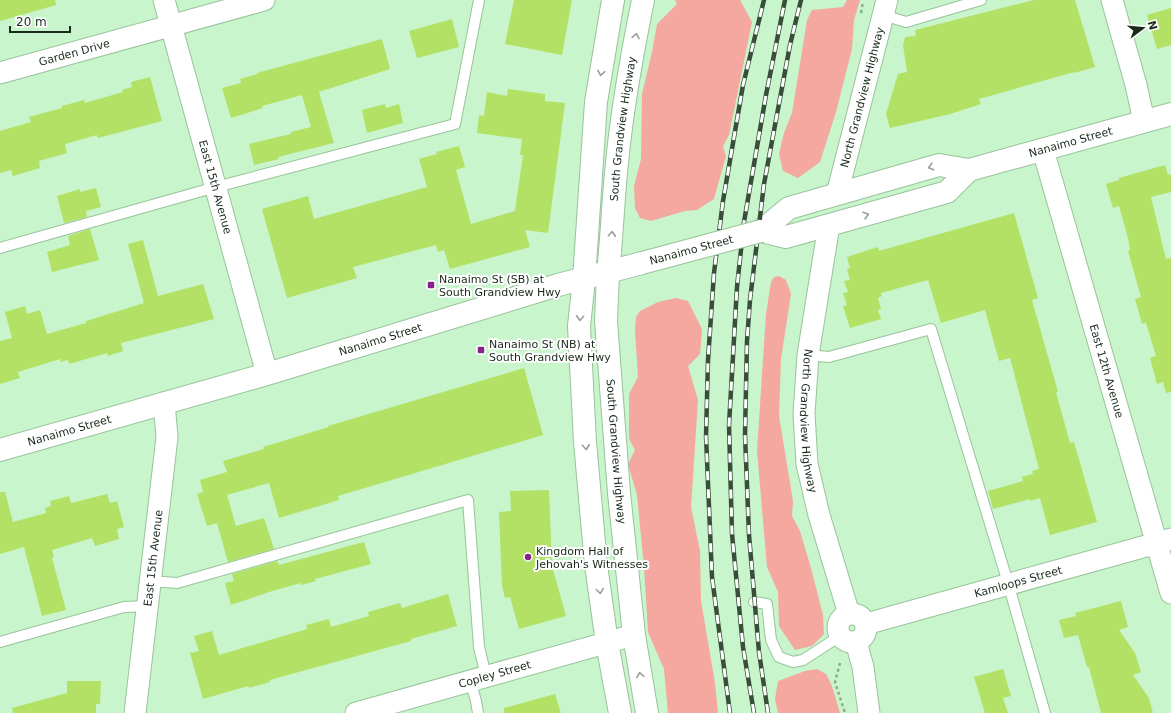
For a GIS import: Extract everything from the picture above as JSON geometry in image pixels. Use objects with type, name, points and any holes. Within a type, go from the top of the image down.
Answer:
[{"type":"main road","points":[[612,0],[596,102],[584,279],[579,326],[585,442],[596,565],[607,643],[620,713]]},
{"type":"main road","name":"South Grandview Highway","points":[[643,0],[617,162],[608,273],[606,320],[618,486],[634,635],[647,713]]},
{"type":"main road","name":"Nanaimo Street","points":[[0,450],[267,374],[558,285],[608,273],[761,231],[790,208],[837,194],[939,165],[970,170],[1171,114]]},
{"type":"main road","name":"Nanaimo Street","points":[[761,231],[786,237],[947,192],[970,170]]},
{"type":"street","name":"East 15th Avenue","points":[[164,0],[267,374]]},
{"type":"street","name":"Garden Drive","points":[[0,73],[264,0]]},
{"type":"street","points":[[1112,0],[1136,85],[1144,121]]},
{"type":"street","name":"North Grandview Highway","points":[[837,194],[885,7]]},
{"type":"street","name":"East 12th Avenue","points":[[1043,150],[1164,541],[1171,593]]},
{"type":"street","name":"North Grandview Highway","points":[[829,225],[808,355],[804,414],[807,464],[819,515],[863,667],[869,713]]},
{"type":"street","name":"East 15th Avenue","points":[[135,713],[168,437],[164,403]]},
{"type":"street","name":"Kamloops Street","points":[[853,629],[1164,541]]},
{"type":"street","name":"Copley Street","points":[[356,713],[634,635]]},
{"type":"lane","points":[[0,248],[455,124],[479,0]]},
{"type":"lane","points":[[885,7],[906,22],[981,0]]},
{"type":"lane","points":[[808,355],[829,357],[931,329],[1046,713]]},
{"type":"lane","points":[[150,581],[177,583],[468,500],[479,647],[476,701],[478,713]]},
{"type":"lane","points":[[754,602],[767,604],[771,640],[779,657],[793,662],[803,660],[853,629]]},
{"type":"lane","points":[[0,642],[124,606],[148,606]]},
{"type":"shaded area","points":[[675,0],[740,0],[752,22],[729,135],[723,146],[726,156],[714,199],[697,210],[685,211],[651,221],[640,218],[635,208],[634,186],[641,159],[642,94],[657,24],[677,4]]},
{"type":"shaded area","points":[[847,0],[860,0],[854,20],[852,49],[836,112],[820,162],[798,178],[783,171],[779,154],[784,133],[792,113],[807,20],[812,10],[843,7]]},
{"type":"shaded area","points":[[779,276],[786,280],[791,294],[781,359],[779,416],[793,501],[792,516],[800,531],[811,568],[823,615],[824,634],[812,646],[795,650],[779,626],[778,592],[767,567],[757,451],[766,314],[771,282],[774,277]]},
{"type":"shaded area","points":[[676,298],[688,301],[702,329],[700,354],[688,366],[698,400],[691,507],[700,551],[701,601],[715,683],[718,713],[668,713],[664,669],[648,632],[644,567],[637,495],[628,464],[635,450],[629,439],[629,394],[638,377],[635,330],[636,317],[640,311],[658,302]]},
{"type":"shaded area","points":[[817,669],[826,674],[832,686],[840,713],[778,713],[775,699],[778,681],[805,671]]},
{"type":"building","points":[[0,0],[55,0],[56,5],[0,21]]},
{"type":"building","points":[[514,0],[572,0],[562,55],[505,44]]},
{"type":"building","points":[[1034,0],[1075,0],[1095,67],[979,99],[981,104],[950,114],[890,128],[886,114],[898,74],[907,72],[903,45],[905,37],[916,36],[915,30]]},
{"type":"building","points":[[1171,8],[1171,45],[1157,49],[1147,15]]},
{"type":"building","points":[[452,19],[459,47],[417,58],[409,31]]},
{"type":"building","points":[[382,39],[390,69],[319,92],[334,143],[278,157],[279,159],[254,165],[249,144],[291,134],[291,132],[311,127],[302,95],[262,106],[263,108],[231,118],[222,88],[241,83],[240,79],[258,74],[257,73]]},
{"type":"building","points":[[150,77],[162,121],[98,138],[97,135],[65,144],[67,153],[39,161],[40,168],[13,176],[11,170],[0,173],[0,131],[31,122],[29,117],[62,108],[62,106],[84,100],[85,103],[123,92],[122,90],[132,87],[131,82]]},
{"type":"building","points":[[508,89],[545,94],[545,101],[565,103],[548,233],[525,230],[530,247],[450,269],[444,250],[438,252],[436,245],[353,267],[357,278],[287,298],[262,209],[308,196],[314,219],[427,187],[419,159],[437,154],[436,152],[459,146],[465,167],[456,170],[471,224],[515,211],[523,155],[520,155],[522,139],[477,133],[479,115],[484,116],[487,92],[507,96]]},
{"type":"building","points":[[385,104],[386,108],[399,104],[403,123],[367,133],[362,110]]},
{"type":"building","points":[[1165,165],[1168,175],[1171,174],[1171,192],[1151,197],[1166,259],[1171,258],[1171,392],[1166,393],[1163,382],[1157,384],[1150,358],[1156,356],[1146,323],[1142,324],[1135,299],[1141,297],[1128,251],[1130,250],[1128,238],[1119,206],[1113,208],[1106,184],[1119,180],[1119,178]]},
{"type":"building","points":[[96,188],[101,207],[86,211],[87,217],[64,223],[57,196],[80,189],[80,192]]},
{"type":"building","points":[[1014,213],[1038,298],[1032,300],[1058,392],[1056,392],[1070,443],[1074,442],[1097,522],[1050,535],[1040,498],[1030,501],[1030,499],[993,509],[988,491],[1023,481],[1022,477],[1033,474],[1032,471],[1039,469],[1010,358],[999,361],[985,310],[941,323],[928,280],[881,293],[882,296],[878,298],[881,309],[878,310],[881,319],[850,328],[843,306],[847,305],[843,293],[848,292],[844,281],[850,280],[847,269],[850,268],[847,257],[878,247],[879,251]]},
{"type":"building","points":[[90,229],[99,260],[52,272],[47,252],[70,245],[68,236]]},
{"type":"building","points":[[143,240],[158,296],[203,284],[214,319],[121,343],[123,351],[108,356],[107,353],[69,364],[68,360],[61,362],[60,359],[18,372],[20,378],[0,384],[0,341],[12,338],[5,312],[25,306],[27,314],[40,310],[47,334],[86,323],[86,321],[144,303],[128,244]]},
{"type":"building","points":[[524,368],[543,435],[338,496],[339,500],[279,518],[269,483],[227,495],[236,526],[264,518],[274,549],[228,562],[217,523],[207,526],[197,494],[203,492],[200,480],[227,472],[223,461],[264,449],[263,447],[329,427],[328,426]]},
{"type":"building","points":[[549,490],[552,566],[566,616],[519,629],[510,597],[505,598],[502,586],[499,512],[511,511],[510,491]]},
{"type":"building","points":[[0,492],[5,492],[13,522],[46,513],[45,508],[51,506],[50,501],[69,496],[71,503],[107,494],[110,503],[117,501],[124,527],[117,529],[119,539],[95,546],[92,538],[52,550],[54,557],[52,558],[66,610],[42,616],[24,547],[0,554]]},
{"type":"building","points":[[364,542],[371,564],[315,579],[316,581],[301,585],[301,583],[269,592],[231,605],[225,583],[234,581],[232,574],[277,561],[279,565]]},
{"type":"building","points":[[448,594],[457,626],[411,639],[411,641],[270,680],[270,682],[249,688],[248,686],[203,699],[190,653],[199,651],[194,636],[212,631],[219,655],[307,629],[306,625],[329,619],[331,627],[369,616],[368,612],[400,603],[402,608]]},
{"type":"building","points":[[1121,601],[1128,627],[1119,630],[1135,653],[1141,672],[1133,675],[1149,698],[1153,713],[1101,713],[1089,667],[1087,667],[1078,635],[1064,638],[1059,620],[1076,616],[1075,613]]},
{"type":"building","points":[[1003,669],[1011,696],[1003,698],[1008,713],[985,713],[974,677]]},
{"type":"building","points":[[67,681],[101,681],[100,704],[96,704],[96,713],[13,713],[12,708],[67,693]]},
{"type":"building","points":[[555,694],[561,713],[504,713],[504,708]]},
{"type":"railway","points":[[730,713],[712,577],[706,436],[708,360],[714,273],[723,201],[743,85],[764,0]]},
{"type":"railway","points":[[754,713],[743,647],[732,534],[729,425],[737,287],[744,222],[766,95],[785,0]]},
{"type":"railway","points":[[768,713],[759,652],[749,535],[745,435],[747,341],[750,300],[764,184],[790,45],[801,0]]},
{"type":"place","name":"Nanaimo St (SB) at South Grandview Hwy","points":[[431,285]]},
{"type":"place","name":"Nanaimo St (NB) at South Grandview Hwy","points":[[481,350]]},
{"type":"place","name":"Kingdom Hall of Jehovah's Witnesses","points":[[528,557]]}]
